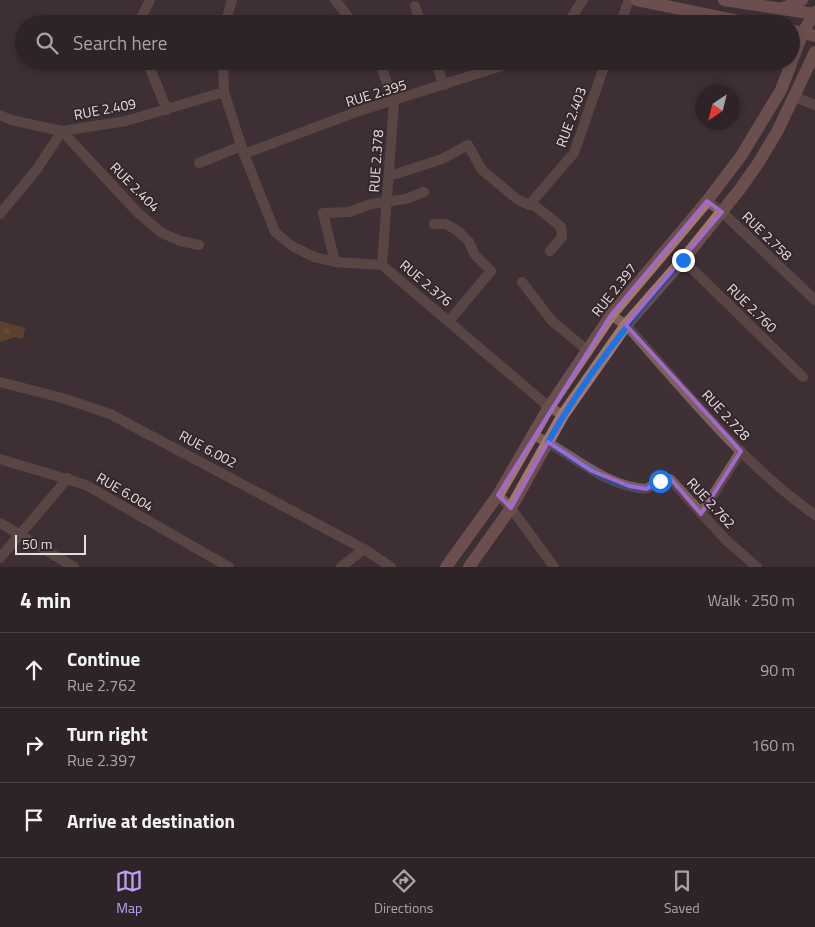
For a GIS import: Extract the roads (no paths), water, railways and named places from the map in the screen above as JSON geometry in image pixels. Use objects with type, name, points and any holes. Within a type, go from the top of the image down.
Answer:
[{"type":"main road","points":[[637,0],[710,15]]},
{"type":"main road","points":[[724,0],[815,14]]},
{"type":"main road","points":[[780,10],[802,0]]},
{"type":"main road","name":"RUE 2.397","points":[[803,33],[815,14]]},
{"type":"main road","points":[[469,567],[512,508],[563,415],[626,325],[683,260],[759,162],[795,97],[815,52]]},
{"type":"main road","name":"RUE 2.397","points":[[446,567],[498,496],[549,407],[611,315],[707,201],[762,124],[787,70]]},
{"type":"street","points":[[142,15],[150,0]]},
{"type":"street","points":[[228,15],[232,0]]},
{"type":"street","points":[[335,0],[347,15]]},
{"type":"street","points":[[572,15],[583,0]]},
{"type":"street","points":[[623,15],[629,0]]},
{"type":"street","points":[[414,6],[418,15]]},
{"type":"street","points":[[151,70],[167,110]]},
{"type":"street","name":"RUE 2.376","points":[[223,70],[224,92],[242,150],[275,232],[292,246],[314,257],[335,262],[382,265],[549,407],[563,415]]},
{"type":"street","name":"RUE 2.378","points":[[382,70],[394,102],[382,265]]},
{"type":"street","points":[[438,70],[444,85]]},
{"type":"street","name":"RUE 2.395","points":[[199,163],[490,70]]},
{"type":"street","name":"RUE 2.403","points":[[529,205],[574,153],[603,70]]},
{"type":"street","name":"RUE 2.409","points":[[0,214],[37,168],[62,131],[126,121],[224,92]]},
{"type":"street","points":[[795,97],[815,106]]},
{"type":"street","points":[[0,115],[12,120],[62,131]]},
{"type":"street","name":"RUE 2.404","points":[[62,131],[138,213],[162,233],[180,241],[199,245]]},
{"type":"street","points":[[389,174],[396,174],[442,159],[468,145],[482,170],[517,199],[529,205],[534,205],[560,227],[562,237],[550,252]]},
{"type":"street","points":[[335,262],[323,213],[349,212],[387,201],[406,199],[424,192]]},
{"type":"street","name":"RUE 2.758","points":[[707,201],[722,212],[815,300]]},
{"type":"street","points":[[434,224],[446,224],[458,231],[469,242],[475,254],[491,271],[449,321]]},
{"type":"street","name":"RUE 2.760","points":[[683,260],[803,377]]},
{"type":"street","points":[[522,282],[552,321],[588,351]]},
{"type":"street","name":"RUE 2.728","points":[[611,315],[626,325],[741,451],[796,502],[815,515]]},
{"type":"street","name":"RUE 6.002","points":[[0,382],[66,399],[110,414],[364,549],[391,567]]},
{"type":"street","name":"RUE 2.762","points":[[533,435],[548,442],[587,468],[629,486],[646,489],[664,479],[670,479],[701,514],[757,567]]},
{"type":"street","points":[[701,514],[741,451]]},
{"type":"street","name":"RUE 6.004","points":[[0,459],[86,485],[229,567]]},
{"type":"street","points":[[0,558],[68,478]]},
{"type":"street","points":[[498,496],[512,508],[554,567]]},
{"type":"street","points":[[0,523],[74,567]]},
{"type":"street","points":[[341,567],[364,549]]}]
